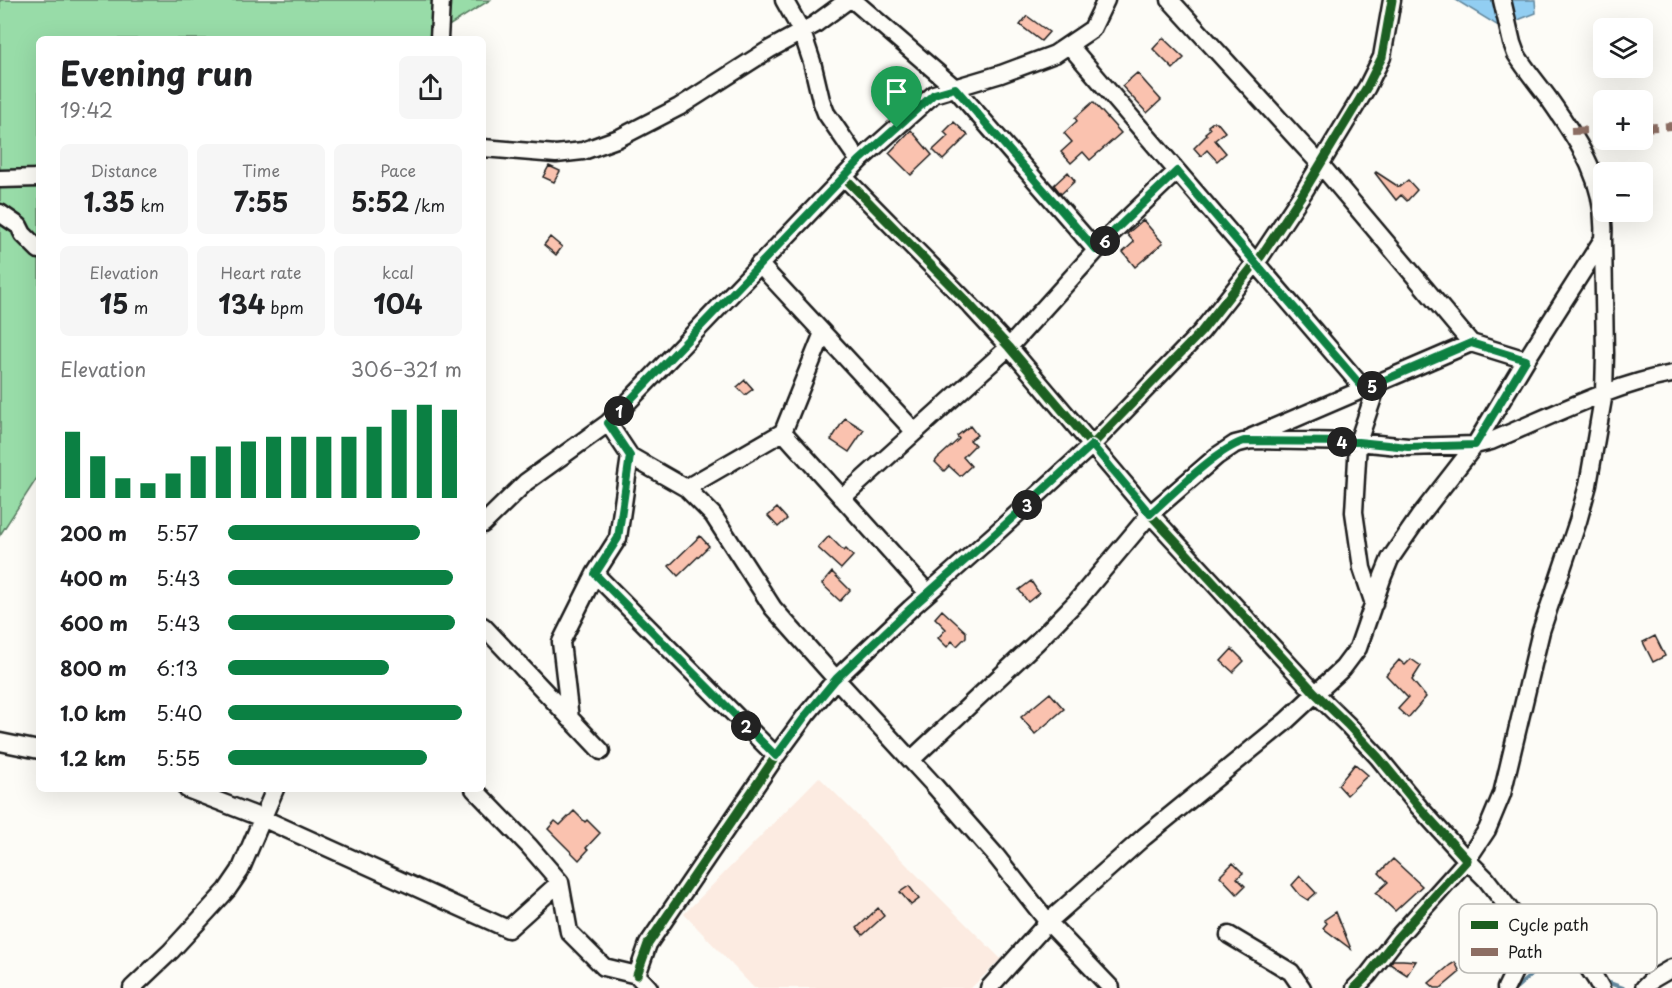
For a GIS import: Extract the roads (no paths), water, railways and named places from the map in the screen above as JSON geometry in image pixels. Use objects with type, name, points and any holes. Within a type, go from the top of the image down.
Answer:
[{"type":"street","points":[[440,36],[441,0]]},
{"type":"street","points":[[784,0],[802,32],[826,113],[859,161]]},
{"type":"street","points":[[486,148],[556,154],[583,151],[619,138],[679,107],[770,49],[814,25],[848,0]]},
{"type":"street","points":[[853,0],[955,88],[1096,250]]},
{"type":"street","points":[[486,521],[526,482],[608,423],[859,161],[934,94],[1001,74],[1055,54],[1092,30],[1106,0]]},
{"type":"street","points":[[1170,0],[1320,164],[1471,343],[1526,360]]},
{"type":"street","points":[[637,975],[648,944],[776,756],[836,679],[1092,445],[1201,332],[1256,262],[1303,193],[1367,87],[1382,57],[1392,0]]},
{"type":"street","points":[[1355,988],[1467,860],[1487,830],[1502,794],[1541,631],[1585,501],[1604,393],[1604,221],[1598,184],[1586,155],[1516,54],[1502,0]]},
{"type":"street","points":[[1069,45],[1256,262],[1371,386]]},
{"type":"street","points":[[842,498],[1009,347],[1112,233],[1177,171]]},
{"type":"street","points":[[844,177],[1009,347],[1150,514],[1315,693],[1378,757],[1419,807],[1486,879],[1506,904]]},
{"type":"street","points":[[0,179],[36,178]]},
{"type":"street","points":[[0,213],[19,226],[23,234],[36,247]]},
{"type":"street","points":[[989,988],[1048,922],[1144,837],[1284,722],[1343,668],[1358,648],[1383,576],[1395,552],[1439,490],[1475,445],[1603,239]]},
{"type":"street","points":[[759,264],[915,432]]},
{"type":"street","points":[[686,489],[783,432],[823,333]]},
{"type":"street","points":[[912,759],[1037,642],[1077,601],[1150,514],[1217,456],[1235,444],[1471,343]]},
{"type":"street","points":[[1244,441],[1358,442],[1408,447],[1475,445],[1491,441],[1604,393],[1672,374]]},
{"type":"street","points":[[1371,386],[1358,442],[1354,512],[1362,568],[1374,604]]},
{"type":"street","points":[[608,423],[630,456],[686,489],[713,515],[773,608],[912,759],[996,856],[1048,922],[1111,988]]},
{"type":"street","points":[[783,432],[928,593]]},
{"type":"street","points":[[570,719],[561,642],[595,574],[618,538],[630,456]]},
{"type":"street","points":[[595,574],[776,756]]},
{"type":"street","points":[[486,629],[601,751]]},
{"type":"street","points":[[0,741],[36,749]]},
{"type":"street","points":[[195,792],[262,818],[507,929],[560,882]]},
{"type":"street","points":[[142,985],[227,890],[240,871],[274,792]]},
{"type":"street","points":[[477,792],[560,882],[569,932],[604,967],[637,975],[649,988]]},
{"type":"street","points":[[1229,935],[1291,972],[1302,988]]},
{"type":"street","points":[[1644,988],[1653,979],[1672,968]]},
{"type":"street","points":[[1506,988],[1514,973]]},
{"type":"street","points":[[1592,973],[1601,988]]},
{"type":"water","points":[[1456,0],[1535,0],[1536,13],[1500,27]]},
{"type":"waterway","points":[[1516,988],[1533,973]]},
{"type":"waterway","points":[[1604,981],[1623,988]]}]
